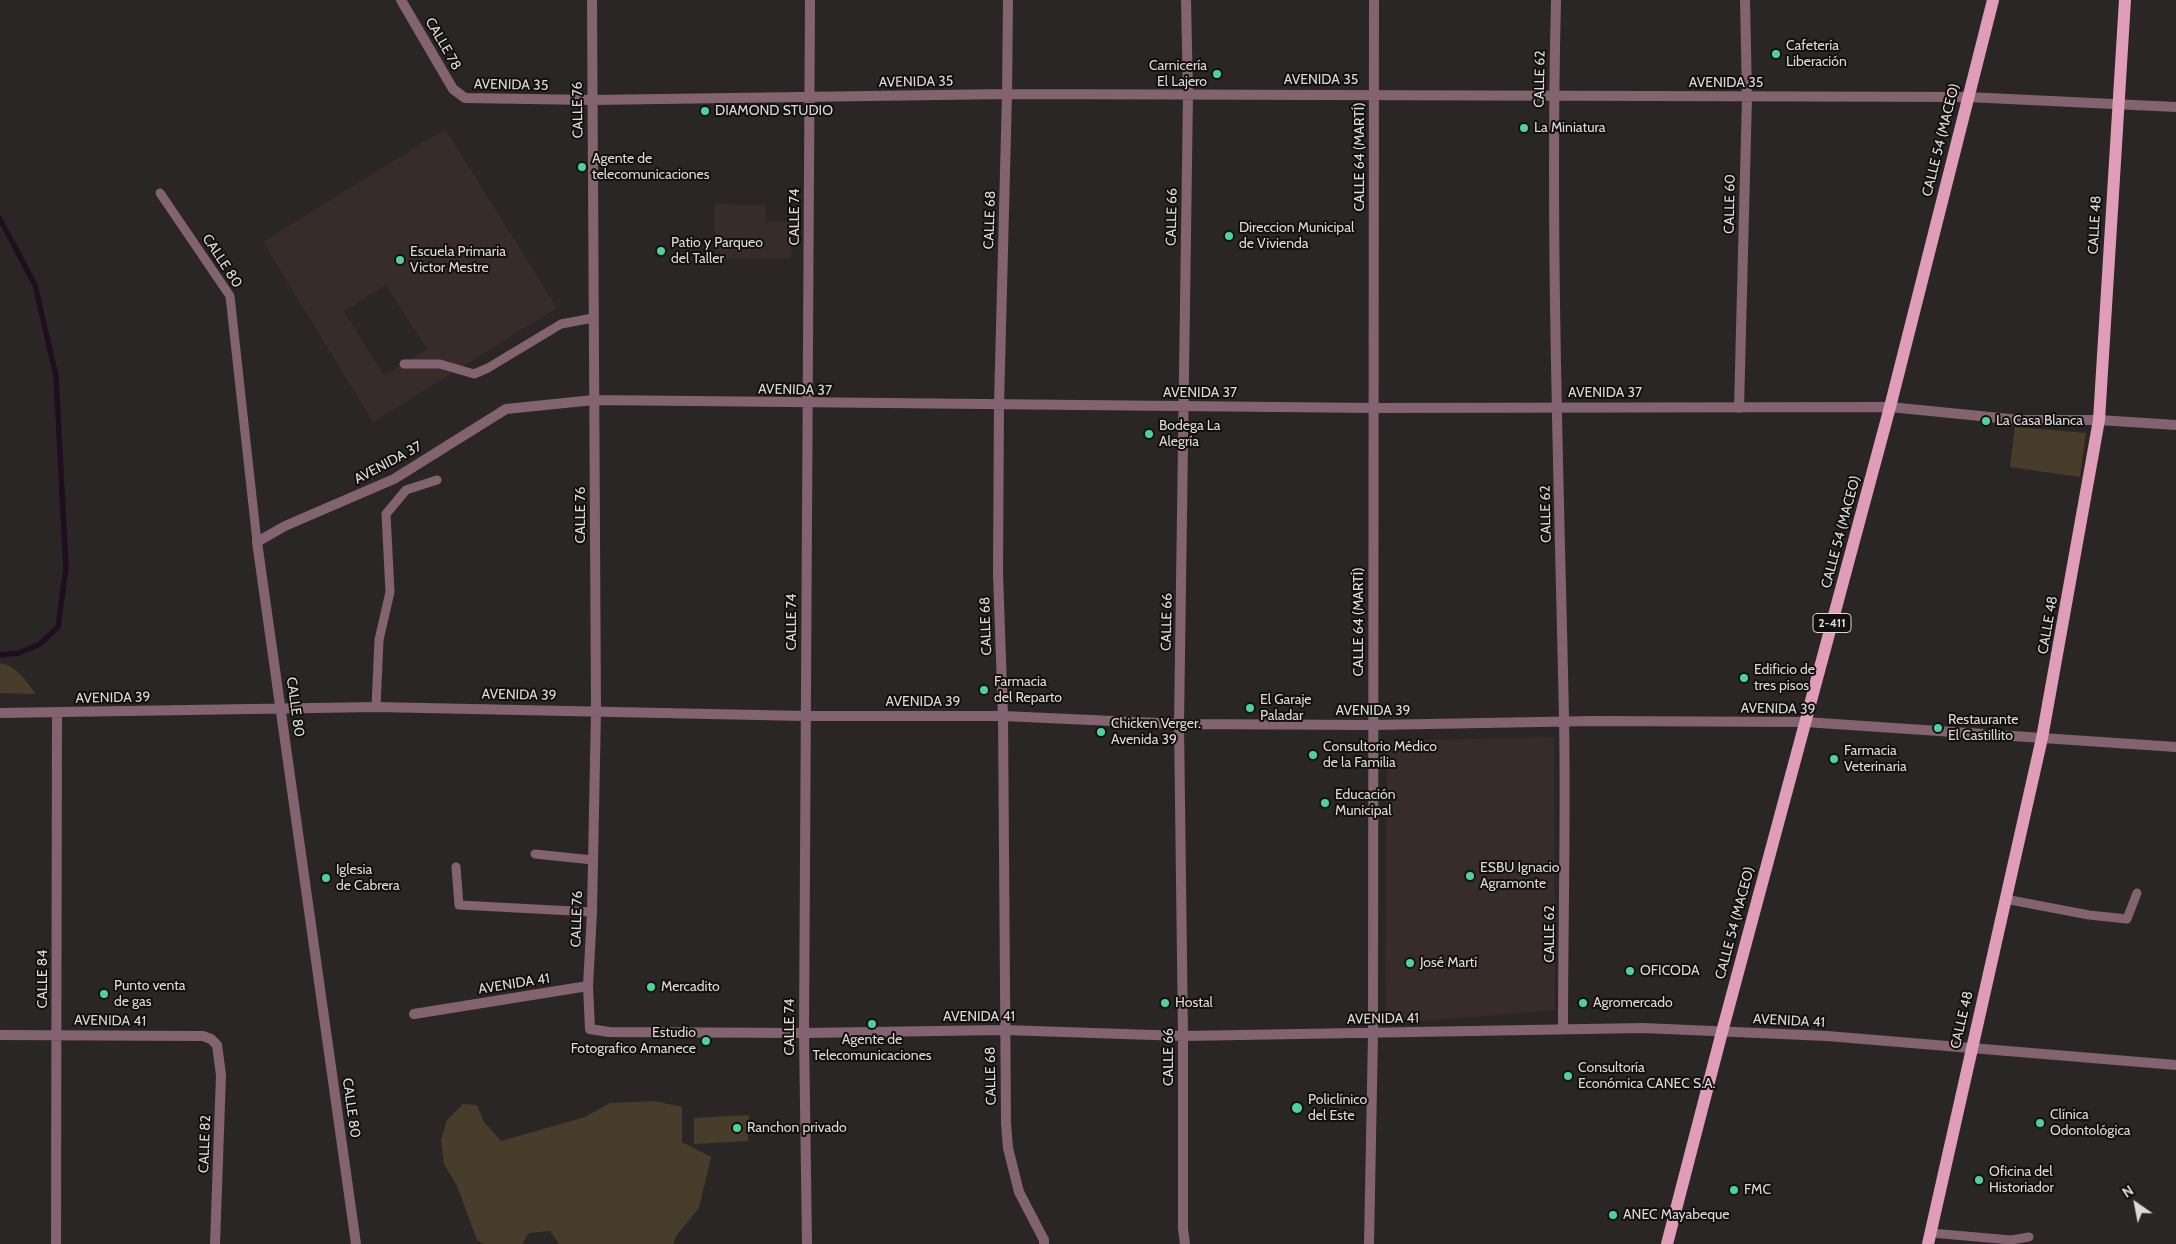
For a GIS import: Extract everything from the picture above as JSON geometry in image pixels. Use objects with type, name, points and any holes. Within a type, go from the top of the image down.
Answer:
[{"type":"main road","name":"CALLE 54 (MACEO)","points":[[1666,1244],[1890,407],[1993,0]]},
{"type":"main road","name":"CALLE 48","points":[[1930,1238],[2042,738],[2099,420],[2125,0]]},
{"type":"street","name":"CALLE 78","points":[[401,0],[453,89],[466,98]]},
{"type":"street","name":"CALLE 76","points":[[590,1029],[588,986],[592,912],[596,710],[592,0]]},
{"type":"street","name":"CALLE 74","points":[[807,1244],[804,1032],[810,0]]},
{"type":"street","name":"CALLE 68","points":[[1008,0],[998,405],[998,573],[1003,716],[1006,1123],[1008,1148],[1019,1192],[1044,1240],[1044,1244]]},
{"type":"street","name":"CALLE 66","points":[[1186,0],[1188,94],[1180,724],[1183,1229],[1186,1244]]},
{"type":"street","name":"CALLE 64 (MARTÍ)","points":[[1369,1244],[1372,1034],[1374,0]]},
{"type":"street","name":"CALLE 62","points":[[1556,0],[1553,96],[1564,722],[1563,1028]]},
{"type":"street","name":"CALLE 60","points":[[1739,408],[1747,97],[1745,0]]},
{"type":"street","name":"AVENIDA 35","points":[[466,98],[592,100],[1007,94],[1967,97],[2176,107]]},
{"type":"street","name":"AVENIDA 37","points":[[257,542],[285,526],[394,479],[506,409],[594,400],[808,404],[1373,408],[1557,406],[1890,407],[2020,420],[2099,420],[2176,425]]},
{"type":"street","name":"CALLE 80","points":[[257,542],[356,1244]]},
{"type":"street","name":"AVENIDA 39","points":[[0,713],[281,707],[376,707],[596,710],[805,716],[1003,716],[1180,724],[1373,725],[1564,722],[1805,722],[2176,747]]},
{"type":"street","name":"CALLE 84","points":[[56,1244],[57,713]]},
{"type":"street","name":"AVENIDA 41","points":[[414,1014],[588,986]]},
{"type":"street","name":"AVENIDA 41","points":[[590,1029],[609,1032],[1004,1030],[1183,1036],[1643,1028],[1827,1036],[2176,1065]]},
{"type":"street","name":"AVENIDA 41","points":[[0,1035],[203,1036],[211,1038],[217,1045]]},
{"type":"street","name":"CALLE 82","points":[[215,1244],[221,1075],[217,1045]]},
{"type":"lane","name":"CALLE 80","points":[[160,193],[230,296],[257,542]]},
{"type":"lane","points":[[404,364],[440,364],[474,374],[488,368],[561,324],[593,318]]},
{"type":"lane","points":[[376,707],[380,640],[390,592],[386,514],[406,490],[437,480]]},
{"type":"lane","points":[[535,854],[593,860]]},
{"type":"lane","points":[[456,867],[460,905],[592,912]]},
{"type":"lane","points":[[2005,899],[2089,916],[2127,919],[2137,893]]},
{"type":"lane","points":[[1930,1238],[2011,1240],[2029,1237]]},
{"type":"shaded area","name":"Escuela Primaria Victor Mestre","points":[[445,129],[557,308],[373,422],[263,242]],"holes":[[[386,285],[427,349],[384,376],[344,311]]]},
{"type":"shaded area","points":[[715,204],[765,205],[765,222],[791,222],[791,258],[715,258]]},
{"type":"shaded area","points":[[2015,427],[2086,433],[2080,477],[2010,467]]},
{"type":"shaded area","points":[[0,663],[16,671],[25,679],[36,694],[0,693]]},
{"type":"shaded area","name":"ESBU Ignacio Agramonte","points":[[1554,737],[1555,1010],[1385,1024],[1387,741]]},
{"type":"shaded area","points":[[655,1101],[682,1107],[682,1142],[711,1157],[699,1208],[676,1236],[673,1244],[559,1244],[550,1231],[529,1233],[522,1244],[484,1244],[477,1240],[457,1186],[444,1164],[441,1140],[447,1120],[463,1104],[477,1105],[484,1122],[501,1141],[585,1117],[610,1103]]},
{"type":"shaded area","points":[[749,1115],[748,1141],[694,1144],[694,1118]]},
{"type":"waterway","points":[[0,219],[35,285],[56,376],[66,568],[58,627],[40,644],[19,653],[0,655]]},
{"type":"place","name":"Cafetería Liberación","points":[[1776,54]]},
{"type":"place","name":"Carnicería El Lajero","points":[[1217,74]]},
{"type":"place","name":"DIAMOND STUDIO","points":[[705,111]]},
{"type":"place","name":"La Miniatura","points":[[1524,128]]},
{"type":"place","name":"Agente de telecomunicaciones","points":[[582,167]]},
{"type":"place","name":"Direccion Municipal de Vivienda","points":[[1229,236]]},
{"type":"place","name":"Patio y Parqueo del Taller","points":[[661,251]]},
{"type":"place","name":"Escuela Primaria Victor Mestre","points":[[400,260]]},
{"type":"place","name":"La Casa Blanca","points":[[1986,421]]},
{"type":"place","name":"Bodega La Alegría","points":[[1149,434]]},
{"type":"place","name":"Edificio de tres pisos","points":[[1744,678]]},
{"type":"place","name":"Farmacia del Reparto","points":[[984,690]]},
{"type":"place","name":"El Garaje Paladar","points":[[1250,708]]},
{"type":"place","name":"Restaurante El Castillito","points":[[1938,728]]},
{"type":"place","name":"Chicken Verger. Avenida 39","points":[[1101,732]]},
{"type":"place","name":"Consultorio Médico de la Familia","points":[[1313,755]]},
{"type":"place","name":"Farmacia Veterinaria","points":[[1834,759]]},
{"type":"place","name":"Educación Municipal","points":[[1325,803]]},
{"type":"place","name":"ESBU Ignacio Agramonte","points":[[1470,876]]},
{"type":"place","name":"Iglesia de Cabrera","points":[[326,878]]},
{"type":"place","name":"José Martí","points":[[1410,963]]},
{"type":"place","name":"OFICODA","points":[[1630,971]]},
{"type":"place","name":"Mercadito","points":[[651,987]]},
{"type":"place","name":"Punto venta de gas","points":[[104,994]]},
{"type":"place","name":"Hostal","points":[[1165,1003]]},
{"type":"place","name":"Agromercado","points":[[1583,1003]]},
{"type":"place","name":"Agente de Telecomunicaciones","points":[[872,1024]]},
{"type":"place","name":"Estudio Fotografico Amanece","points":[[706,1041]]},
{"type":"place","name":"Consultoría Económica CANEC S.A.","points":[[1568,1076]]},
{"type":"place","name":"Policlínico del Este","points":[[1297,1108]]},
{"type":"place","name":"Clínica Odontológica","points":[[2040,1123]]},
{"type":"place","name":"Ranchon privado","points":[[737,1128]]},
{"type":"place","name":"Oficina del Historiador","points":[[1979,1180]]},
{"type":"place","name":"FMC","points":[[1734,1190]]},
{"type":"place","name":"ANEC Mayabeque","points":[[1613,1215]]}]
